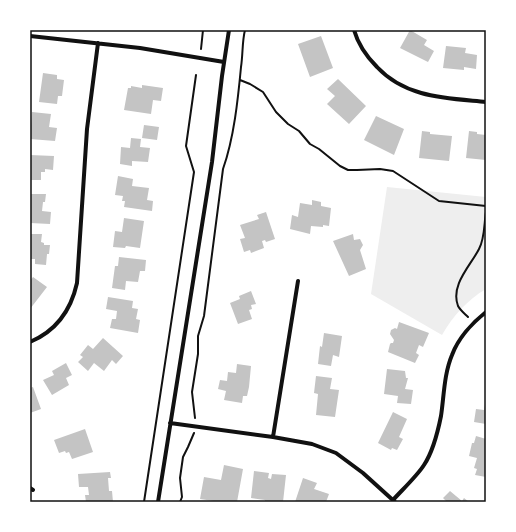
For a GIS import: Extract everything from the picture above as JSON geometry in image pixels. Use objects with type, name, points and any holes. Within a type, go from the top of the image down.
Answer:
[{"type":"street","points":[[158,502],[212,162],[229,30]]},
{"type":"street","points":[[354,30],[362,49],[370,60],[392,80],[404,88],[434,97],[486,102]]},
{"type":"street","points":[[30,36],[140,48],[224,62]]},
{"type":"street","points":[[30,342],[47,332],[58,322],[70,304],[77,283],[85,159],[98,43]]},
{"type":"street","points":[[273,437],[298,281]]},
{"type":"street","points":[[170,423],[273,437],[312,444],[336,453],[363,472],[394,501],[424,466],[434,442],[441,417],[446,377],[452,355],[464,336],[486,312]]},
{"type":"path","points":[[200,49],[203,30]]},
{"type":"path","points":[[180,502],[182,497],[180,478],[183,457],[193,437],[195,426],[192,392],[198,354],[198,336],[204,316],[223,169],[228,155],[240,80],[245,30]]},
{"type":"path","points":[[144,502],[194,172],[186,146],[196,75]]},
{"type":"path","points":[[240,80],[263,92],[276,112],[288,124],[299,131],[310,144],[340,166],[348,170],[380,169],[393,171],[439,201],[486,206]]},
{"type":"path","points":[[474,324],[458,306],[458,285],[462,275],[480,248],[483,239],[486,212]]},
{"type":"shaded area","points":[[387,187],[486,197],[486,289],[479,293],[461,309],[442,335],[371,294]]},
{"type":"building","points":[[410,30],[427,40],[424,45],[434,51],[428,62],[400,48]]},
{"type":"building","points":[[321,36],[333,68],[310,77],[298,44]]},
{"type":"building","points":[[446,46],[466,48],[465,53],[477,55],[476,69],[464,67],[464,70],[443,68]]},
{"type":"building","points":[[43,73],[57,75],[57,79],[64,80],[62,96],[58,96],[57,104],[39,102]]},
{"type":"building","points":[[338,79],[366,106],[349,124],[327,104],[335,96],[327,89]]},
{"type":"building","points":[[142,85],[163,88],[161,101],[153,100],[151,114],[124,110],[128,88],[131,88],[131,86],[142,88]]},
{"type":"building","points":[[32,112],[51,114],[49,127],[57,128],[55,141],[30,139]]},
{"type":"building","points":[[376,116],[404,129],[394,155],[364,140]]},
{"type":"building","points":[[144,125],[159,127],[157,140],[142,138]]},
{"type":"building","points":[[422,131],[430,132],[430,134],[452,136],[449,161],[419,158]]},
{"type":"building","points":[[469,131],[486,135],[486,160],[466,158]]},
{"type":"building","points":[[131,138],[141,139],[140,147],[150,148],[148,162],[132,161],[132,166],[120,164],[121,147],[130,148]]},
{"type":"building","points":[[30,155],[54,156],[53,170],[45,169],[45,172],[41,172],[41,180],[30,180]]},
{"type":"building","points":[[118,176],[133,179],[132,186],[149,188],[147,200],[153,201],[152,211],[124,207],[125,201],[122,201],[123,196],[115,195]]},
{"type":"building","points":[[30,194],[46,194],[42,211],[51,212],[50,224],[30,223]]},
{"type":"building","points":[[312,200],[321,202],[321,206],[331,208],[329,226],[311,226],[310,234],[290,229],[292,215],[298,217],[300,203],[312,205]]},
{"type":"building","points":[[266,212],[275,239],[266,242],[265,240],[262,241],[264,248],[251,253],[250,250],[244,252],[240,239],[245,238],[240,225],[259,219],[257,215]]},
{"type":"building","points":[[124,218],[144,221],[140,248],[126,246],[125,248],[113,247],[115,231],[122,232]]},
{"type":"building","points":[[30,234],[42,234],[41,242],[44,243],[44,245],[50,245],[46,265],[35,264],[35,259],[30,259]]},
{"type":"building","points":[[353,234],[354,240],[360,239],[363,245],[360,250],[366,269],[349,276],[333,241]]},
{"type":"building","points":[[119,257],[146,260],[145,271],[140,271],[138,282],[126,281],[125,290],[112,288],[115,266],[118,266]]},
{"type":"building","points":[[33,277],[47,287],[30,309],[30,281]]},
{"type":"building","points":[[251,291],[256,304],[251,305],[252,309],[249,310],[252,319],[238,324],[230,303],[240,299],[239,296]]},
{"type":"building","points":[[108,297],[133,301],[132,308],[138,309],[136,319],[140,320],[138,333],[110,328],[112,319],[116,319],[117,311],[106,309]]},
{"type":"building","points":[[399,322],[429,333],[423,347],[419,345],[416,353],[419,355],[415,363],[388,352],[390,344],[393,343],[394,340],[390,334],[391,330],[395,328],[397,329]]},
{"type":"building","points":[[324,333],[342,336],[339,357],[333,355],[331,366],[318,364],[320,346],[322,347]]},
{"type":"building","points":[[103,338],[123,356],[116,364],[112,360],[104,371],[94,363],[88,371],[78,362],[83,357],[80,355],[88,345],[93,349]]},
{"type":"building","points":[[66,363],[72,375],[66,378],[69,385],[52,395],[43,380],[54,375],[52,371]]},
{"type":"building","points":[[237,364],[251,366],[247,396],[243,396],[242,403],[224,400],[226,391],[218,389],[220,380],[227,381],[228,372],[236,373]]},
{"type":"building","points":[[387,369],[405,371],[406,378],[408,378],[405,389],[413,390],[411,404],[397,403],[398,396],[384,394]]},
{"type":"building","points":[[316,376],[332,378],[330,389],[339,390],[335,417],[316,415],[318,394],[314,393]]},
{"type":"building","points":[[33,387],[41,409],[30,413],[30,388]]},
{"type":"building","points":[[485,404],[486,424],[474,422],[476,409],[484,410]]},
{"type":"building","points":[[393,412],[407,419],[399,437],[403,439],[397,450],[392,448],[391,450],[378,443]]},
{"type":"building","points":[[85,429],[93,452],[72,459],[69,452],[66,453],[65,451],[59,453],[54,440]]},
{"type":"building","points":[[476,436],[486,439],[486,477],[475,475],[477,469],[474,468],[477,458],[469,456],[472,443],[474,443]]},
{"type":"building","points":[[224,465],[243,469],[237,502],[220,502],[200,499],[204,477],[221,480]]},
{"type":"building","points":[[254,471],[269,473],[268,478],[271,479],[272,474],[286,475],[283,502],[265,502],[265,500],[251,498]]},
{"type":"building","points":[[110,472],[111,478],[108,478],[109,491],[112,491],[113,502],[86,502],[85,495],[89,495],[88,487],[79,487],[78,474]]},
{"type":"building","points":[[303,478],[317,483],[314,489],[329,494],[326,502],[295,502]]},
{"type":"building","points":[[450,491],[462,501],[464,498],[469,502],[447,502],[443,498]]}]
